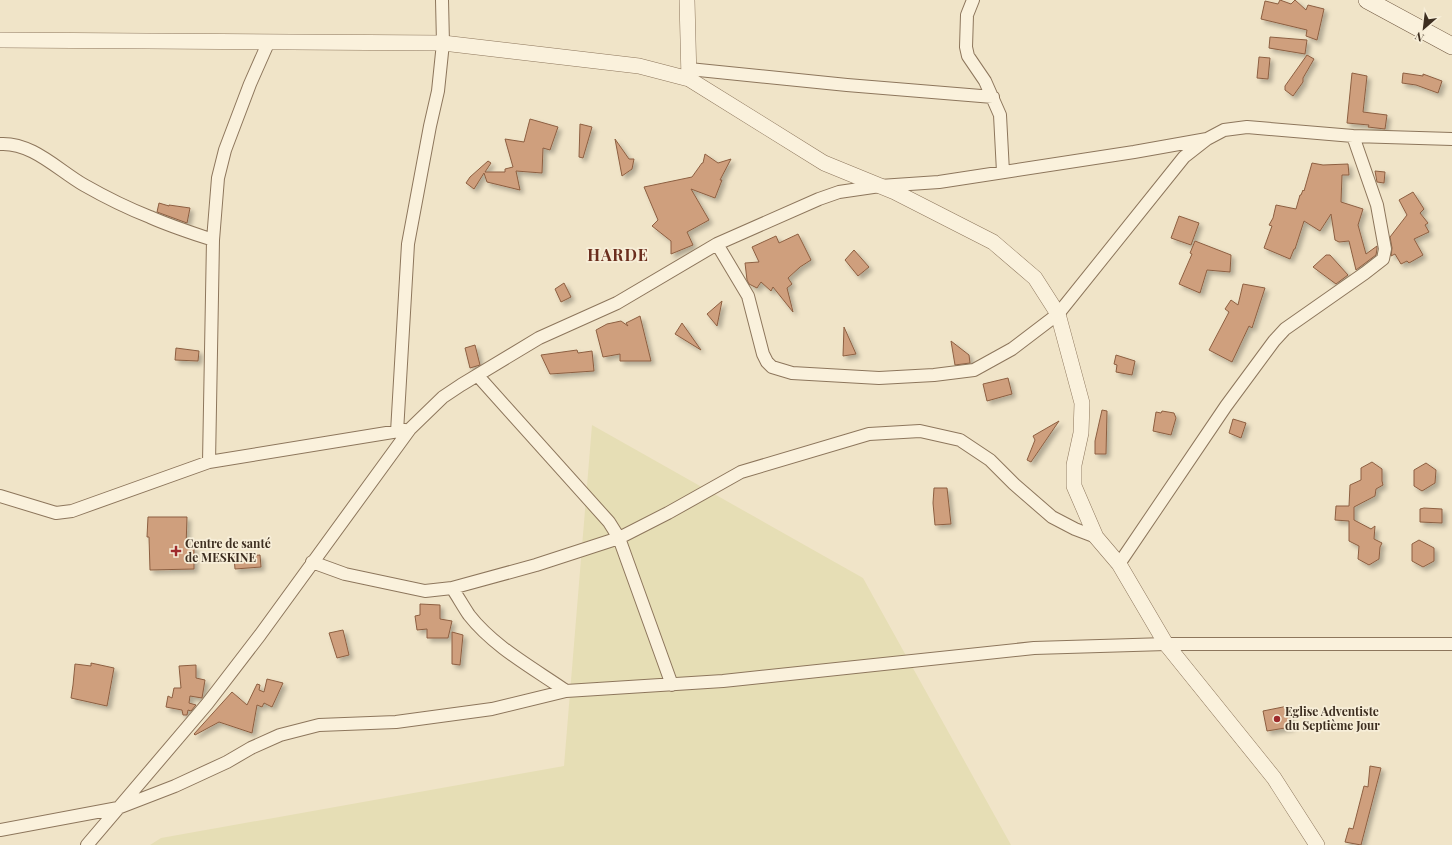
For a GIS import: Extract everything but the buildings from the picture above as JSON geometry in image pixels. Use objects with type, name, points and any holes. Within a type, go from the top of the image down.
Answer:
[{"type":"main road","points":[[1367,0],[1452,46]]},
{"type":"street","points":[[397,432],[408,244],[438,91],[443,43],[442,0]]},
{"type":"street","points":[[687,0],[689,74]]},
{"type":"street","points":[[973,0],[967,15],[967,52],[968,56],[985,81],[1000,115],[1003,172]]},
{"type":"street","points":[[0,40],[443,43],[640,66],[689,74],[993,97]]},
{"type":"street","points":[[209,462],[213,240],[218,178],[225,150],[250,84],[270,41]]},
{"type":"street","points":[[689,74],[824,163],[880,186],[925,207],[993,242],[1035,278],[1058,314],[1082,403],[1081,433],[1074,465],[1074,486],[1096,537],[1119,564],[1166,644],[1274,778],[1317,845]]},
{"type":"street","points":[[717,244],[748,296],[763,354],[767,362],[772,367],[792,373],[879,378],[934,375],[974,370],[1012,349],[1058,314],[1184,157],[1207,139],[1224,130],[1247,127],[1353,136],[1452,139]]},
{"type":"street","points":[[1119,564],[1226,406],[1274,341],[1285,329],[1383,259],[1385,249],[1377,205],[1353,136]]},
{"type":"street","points":[[87,845],[207,704],[260,635],[410,429],[442,397],[539,338],[618,302],[717,244],[819,199],[839,192],[880,186],[939,182],[1134,152],[1207,139]]},
{"type":"street","points":[[0,144],[8,144],[22,148],[38,155],[83,185],[149,217],[213,240]]},
{"type":"street","points":[[478,376],[609,522],[619,538],[672,685]]},
{"type":"street","points":[[0,496],[56,512],[72,511],[209,462],[410,429]]},
{"type":"street","points":[[312,562],[346,574],[425,591],[452,588],[536,565],[619,538],[668,513],[741,472],[869,434],[920,431],[960,440],[990,460],[1014,484],[1052,517],[1075,529],[1096,537]]},
{"type":"street","points":[[452,588],[468,614],[486,634],[566,691]]},
{"type":"street","points":[[0,830],[118,808],[175,786],[227,762],[250,748],[280,735],[319,726],[396,722],[492,709],[566,691],[723,682],[1034,648],[1166,644],[1452,644]]},
{"type":"shaded area","points":[[592,425],[863,578],[1011,845],[150,845],[161,838],[564,766]]},
{"type":"place","name":"Centre de santé de MESKINE","points":[[176,551]]},
{"type":"place","name":"Eglise Adventiste du Septième Jour","points":[[1277,719]]},
{"type":"district","name":"HARDE","points":[[618,255]]}]
